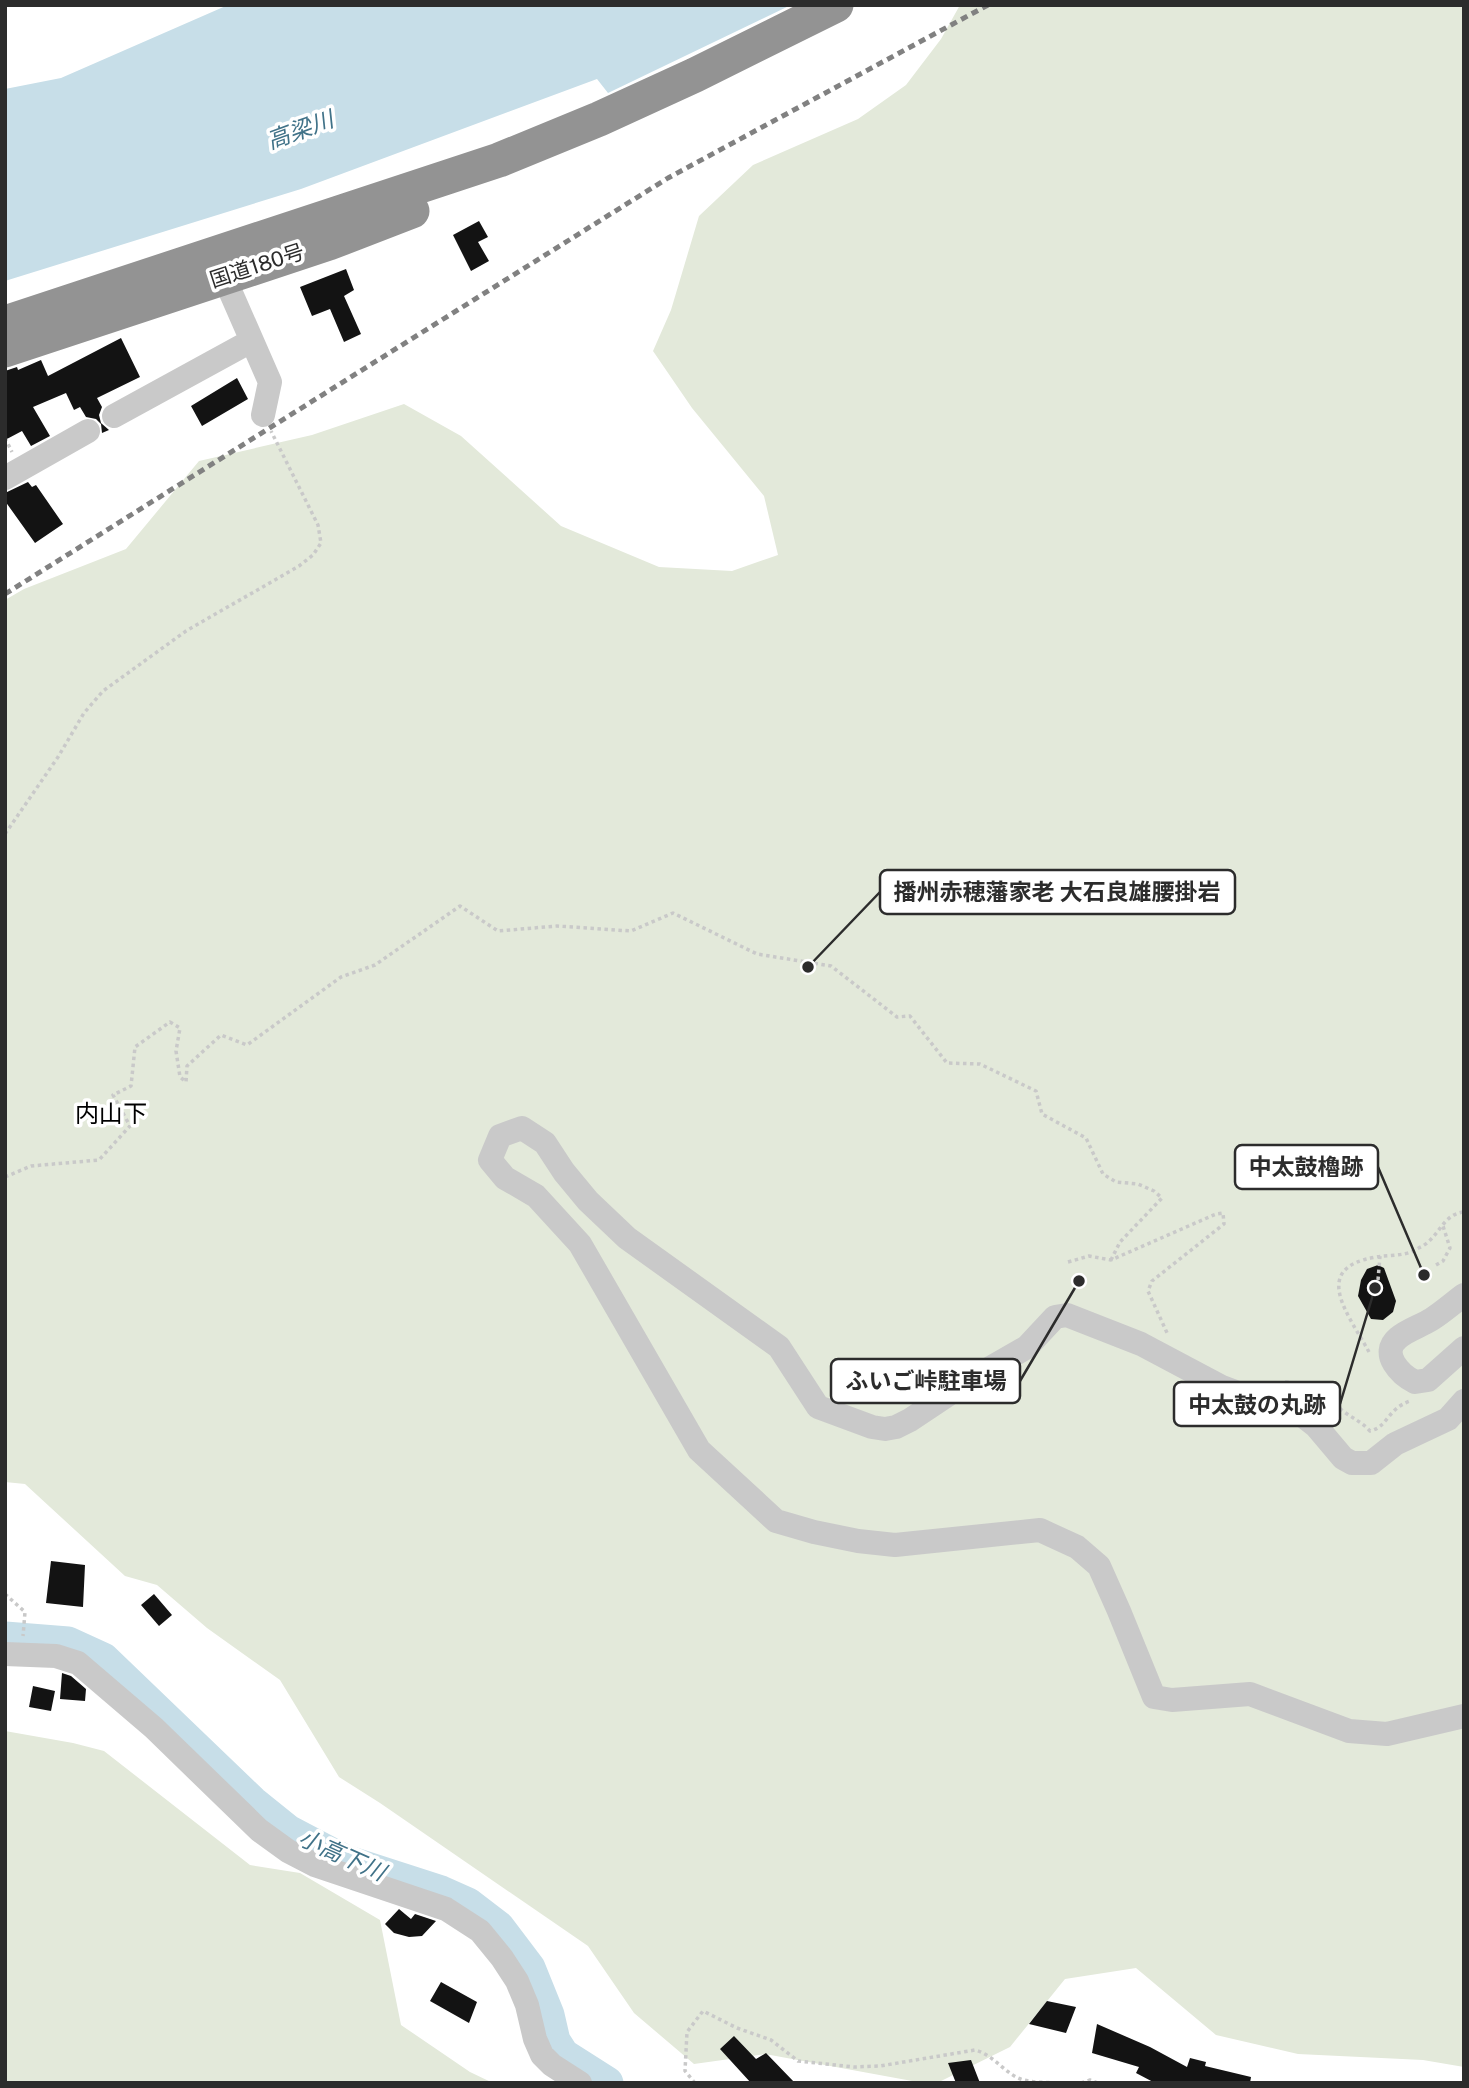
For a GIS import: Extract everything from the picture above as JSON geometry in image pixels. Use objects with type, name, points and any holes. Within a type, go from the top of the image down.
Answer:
[{"type":"highway","name":"国道180号","points":[[5,323],[499,160],[647,97],[836,5]]},
{"type":"highway","name":"国道180号","points":[[5,350],[329,243],[428,205],[499,160]]},
{"type":"street","points":[[224,277],[270,382],[263,415]]},
{"type":"street","points":[[114,416],[251,341]]},
{"type":"street","points":[[5,478],[88,431]]},
{"type":"street","points":[[1464,1401],[1448,1419],[1395,1444],[1371,1463],[1352,1463],[1343,1458],[1316,1426],[1293,1408],[1222,1387],[1141,1343],[1067,1315],[1055,1317],[1027,1347],[973,1378],[910,1420],[896,1427],[872,1427],[818,1407],[779,1347],[627,1238],[588,1201],[545,1143],[522,1128],[500,1136],[490,1160],[505,1178],[537,1196],[580,1244],[699,1450],[776,1521],[858,1541],[895,1545],[1040,1531],[1077,1547],[1099,1566],[1154,1697],[1172,1700],[1250,1695],[1349,1731],[1387,1734],[1464,1716]]},
{"type":"street","points":[[1464,1295],[1431,1320],[1396,1339],[1391,1355],[1395,1366],[1403,1375],[1415,1382],[1427,1380],[1464,1348]]},
{"type":"street","points":[[5,1654],[56,1656],[78,1663],[154,1728],[259,1830],[288,1851],[325,1869],[446,1909],[480,1931],[517,1981],[542,2055],[552,2065],[580,2083]]},
{"type":"path","points":[[5,834],[58,757],[84,713],[103,691],[186,631],[299,566],[313,555],[321,543],[318,526],[263,415]]},
{"type":"path","points":[[5,1177],[32,1166],[99,1160],[130,1126],[113,1095],[131,1086],[135,1047],[170,1022],[180,1028],[176,1051],[180,1077],[186,1082],[187,1066],[222,1035],[247,1045],[341,977],[374,965],[460,906],[498,931],[557,926],[631,931],[673,913],[757,954],[831,966],[897,1017],[910,1016],[947,1063],[980,1064],[1035,1091],[1042,1114],[1086,1138],[1103,1174],[1116,1182],[1138,1184],[1162,1198],[1120,1242],[1111,1261]]},
{"type":"path","points":[[1370,1353],[1339,1298],[1338,1284],[1341,1273],[1357,1261],[1407,1254],[1428,1242],[1447,1218],[1456,1212],[1464,1212]]},
{"type":"path","points":[[1068,1262],[1089,1256],[1111,1261],[1223,1213],[1224,1224],[1152,1281],[1148,1291],[1172,1342]]},
{"type":"path","points":[[1436,1265],[1443,1261],[1450,1248],[1443,1225]]},
{"type":"path","points":[[1378,1280],[1380,1256]]},
{"type":"path","points":[[1277,1381],[1311,1385],[1370,1431],[1381,1426],[1392,1410],[1412,1400],[1409,1397]]},
{"type":"path","points":[[5,1594],[26,1617]]},
{"type":"path","points":[[695,2083],[685,2071],[687,2032],[703,2011],[737,2028],[771,2040],[798,2061],[854,2067],[880,2066],[975,2050],[987,2054],[1015,2076],[1025,2080],[1057,2083]]},
{"type":"path","points":[[1081,2083],[1090,2080],[1098,2083]]},
{"type":"green space","points":[[960,5],[1464,5],[1464,2067],[1423,2060],[1298,2054],[1216,2035],[1136,1968],[1065,1979],[1010,2047],[937,2083],[923,2083],[765,2054],[694,2064],[634,2013],[588,1946],[339,1777],[280,1680],[207,1628],[157,1585],[125,1576],[25,1484],[5,1482],[5,600],[24,589],[126,549],[199,461],[312,435],[404,404],[461,436],[561,526],[659,567],[732,571],[778,555],[764,496],[692,408],[653,351],[671,310],[699,216],[753,165],[858,119],[906,85],[941,39]]},
{"type":"green space","points":[[5,1731],[104,1751],[250,1865],[300,1873],[380,1920],[401,2025],[470,2072],[493,2083],[5,2083]]},
{"type":"water","name":"高梁川","points":[[228,5],[791,5],[608,93],[597,79],[301,189],[5,281],[5,89],[61,78]]},
{"type":"building","points":[[479,221],[488,237],[478,242],[489,261],[471,271],[453,235]]},
{"type":"building","points":[[346,269],[354,290],[344,296],[361,334],[344,342],[330,309],[312,316],[300,287]]},
{"type":"building","points":[[121,338],[140,377],[97,398],[102,407],[99,415],[101,423],[109,430],[102,433],[101,424],[96,419],[86,417],[80,407],[74,410],[66,393],[33,407],[50,436],[31,446],[22,431],[5,440],[5,371],[17,367],[18,370],[41,360],[48,376]]},
{"type":"building","points":[[237,378],[248,399],[202,426],[191,406]]},
{"type":"building","points":[[28,482],[32,487],[36,485],[63,524],[35,543],[5,501],[5,493]]},
{"type":"building","points":[[1378,1265],[1384,1268],[1396,1301],[1393,1312],[1383,1320],[1371,1319],[1358,1296],[1361,1280],[1367,1269]]},
{"type":"building","points":[[51,1561],[85,1565],[83,1607],[46,1603]]},
{"type":"building","points":[[154,1594],[172,1615],[159,1626],[141,1605]]},
{"type":"building","points":[[62,1673],[71,1676],[86,1689],[85,1701],[60,1699]]},
{"type":"building","points":[[33,1686],[55,1691],[51,1711],[29,1707]]},
{"type":"building","points":[[399,1909],[411,1919],[415,1914],[436,1921],[422,1936],[409,1937],[394,1933],[385,1924]]},
{"type":"building","points":[[441,1982],[477,2002],[469,2023],[430,2001]]},
{"type":"building","points":[[1047,2001],[1076,2007],[1066,2033],[1029,2024]]},
{"type":"building","points":[[1097,2024],[1187,2067],[1190,2058],[1206,2062],[1205,2066],[1251,2077],[1250,2083],[1155,2083],[1136,2073],[1139,2067],[1092,2053]]},
{"type":"building","points":[[734,2036],[756,2059],[766,2053],[795,2083],[751,2083],[720,2049]]},
{"type":"building","points":[[971,2060],[980,2083],[956,2083],[948,2063]]},
{"type":"waterway","name":"小高下川","points":[[5,1638],[68,1643],[103,1659],[252,1802],[288,1831],[345,1861],[441,1892],[468,1904],[498,1927],[529,1968],[548,2015],[554,2041],[563,2055],[607,2083]]},
{"type":"railway","points":[[5,594],[668,178],[988,5]]},
{"type":"place","name":"播州赤穂藩家老 大石良雄腰掛岩","points":[[808,967]]},
{"type":"place","name":"中太鼓櫓跡","points":[[1424,1275]]},
{"type":"place","name":"ふいご峠駐車場","points":[[1079,1281]]},
{"type":"place","name":"中太鼓の丸跡","points":[[1375,1288]]},
{"type":"district","name":"内山下","points":[[111,1114]]}]
